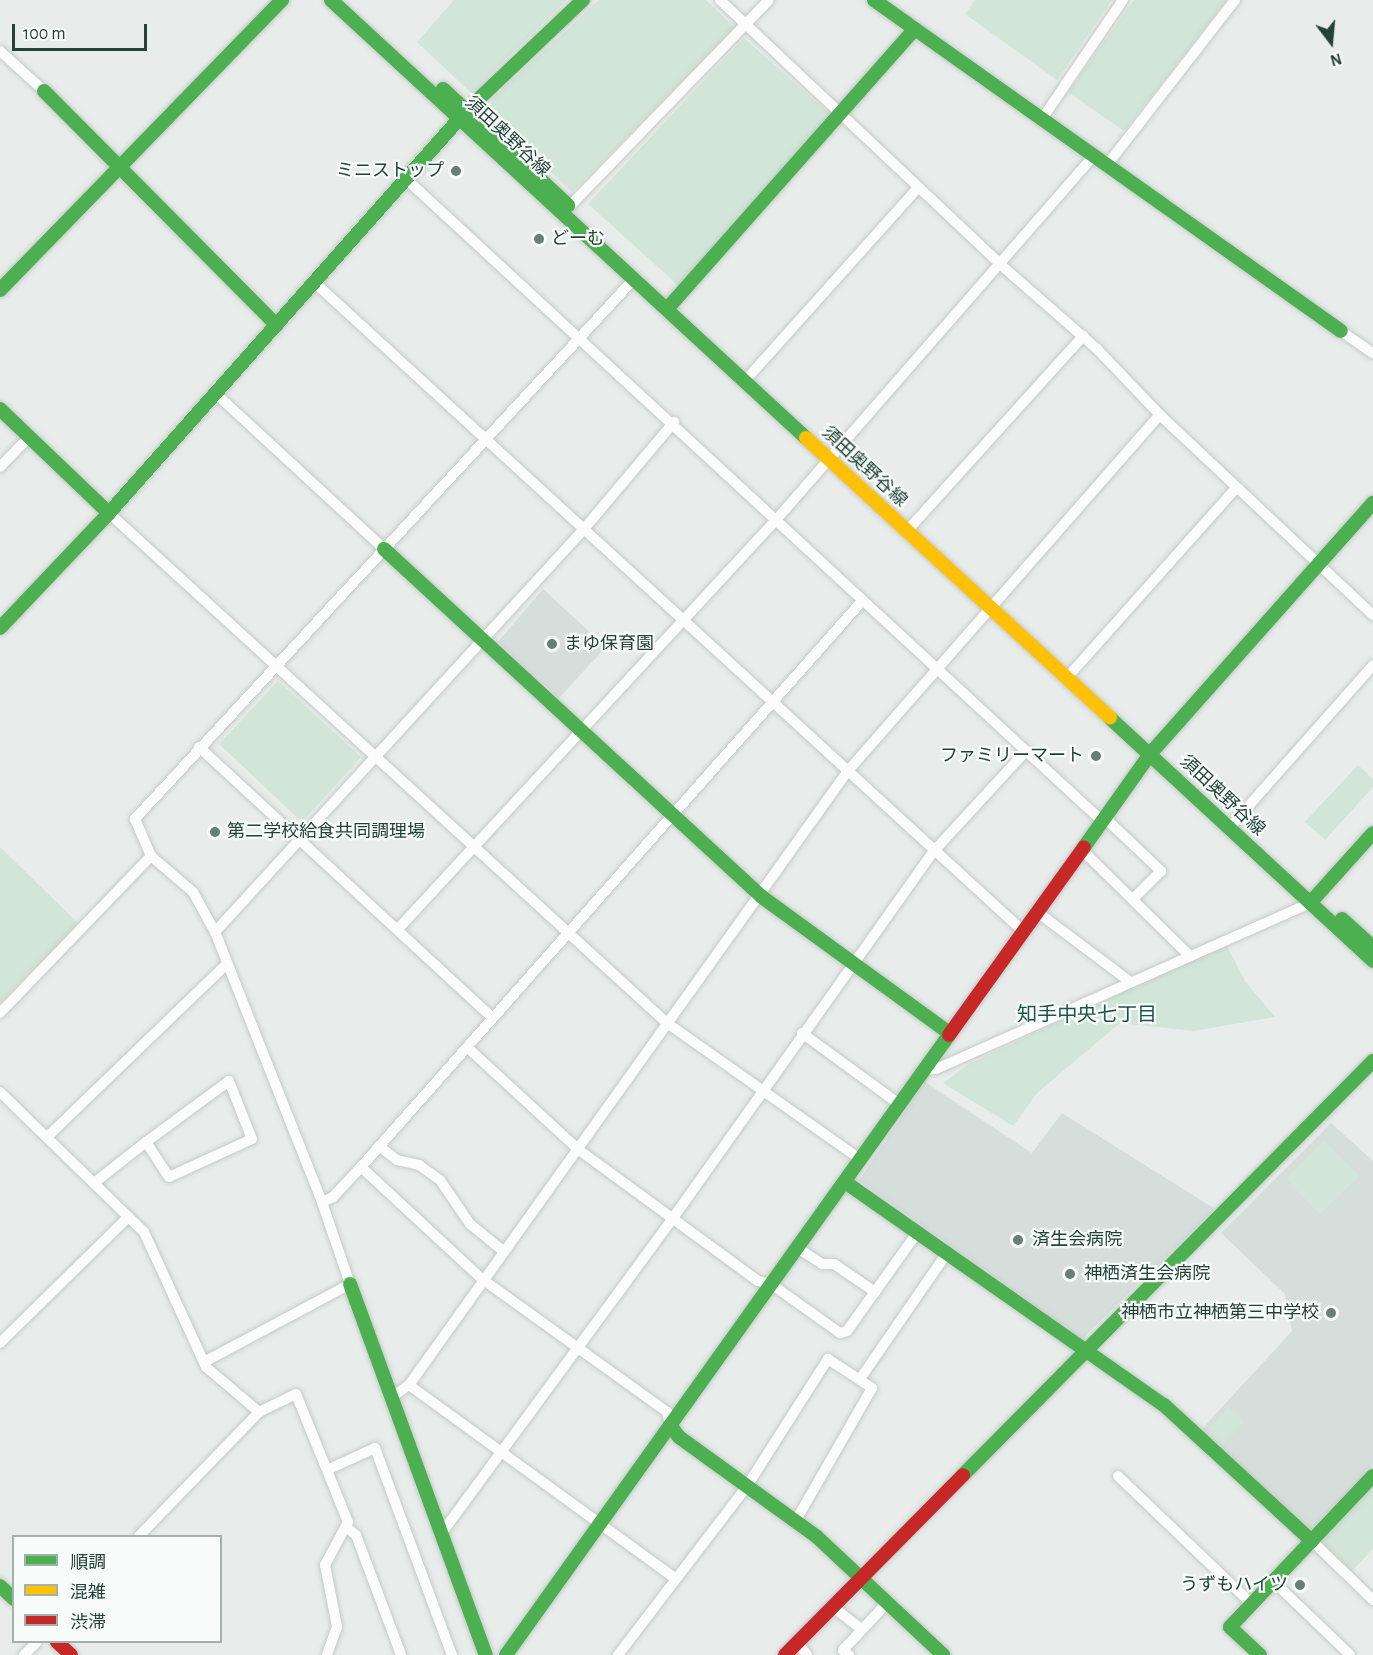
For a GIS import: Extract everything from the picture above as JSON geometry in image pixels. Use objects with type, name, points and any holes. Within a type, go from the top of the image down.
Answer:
[{"type":"street","points":[[0,290],[282,0]]},
{"type":"street","name":"須田奥野谷線","points":[[330,0],[570,206],[670,306],[995,606],[1314,899],[1373,947]]},
{"type":"street","name":"須田奥野谷線","points":[[345,0],[634,279],[751,374],[832,455]]},
{"type":"street","points":[[0,628],[109,513],[463,114],[583,0]]},
{"type":"street","points":[[720,0],[1001,265],[1083,336],[1160,415],[1373,615]]},
{"type":"street","points":[[570,206],[769,0]]},
{"type":"street","points":[[874,0],[1373,353]]},
{"type":"street","points":[[1042,119],[1124,0]]},
{"type":"street","points":[[1107,165],[1235,0]]},
{"type":"street","points":[[670,306],[915,29]]},
{"type":"street","points":[[0,51],[121,166],[276,325]]},
{"type":"street","points":[[398,928],[776,520],[1094,156]]},
{"type":"street","points":[[405,178],[674,422],[1025,752],[1161,871],[1134,898]]},
{"type":"street","points":[[751,374],[919,187]]},
{"type":"street","points":[[486,1655],[391,1398],[322,1202],[215,932],[193,892],[151,856],[135,819],[199,747],[634,279]]},
{"type":"street","points":[[314,282],[772,704],[1022,930]]},
{"type":"street","points":[[911,527],[1083,336]]},
{"type":"street","points":[[214,392],[762,897],[949,1033]]},
{"type":"street","points":[[0,409],[109,513],[667,1023],[860,1159]]},
{"type":"street","points":[[391,1398],[409,1385],[503,1251],[579,1150],[667,1023],[762,897],[848,772],[939,671],[1160,415]]},
{"type":"street","points":[[215,932],[584,529],[674,422]]},
{"type":"street","points":[[0,467],[29,436]]},
{"type":"street","points":[[1073,671],[1237,487]]},
{"type":"street","points":[[506,1655],[796,1247],[845,1182],[1022,930],[1153,751],[1373,503]]},
{"type":"street","points":[[322,1202],[333,1197],[468,1048],[492,1017],[863,600]]},
{"type":"street","name":"須田奥野谷線","points":[[995,606],[1073,671],[1153,751]]},
{"type":"street","points":[[1232,824],[1373,665]]},
{"type":"street","points":[[199,747],[492,1017]]},
{"type":"street","points":[[441,1534],[673,1218],[762,1089],[934,851],[1025,752]]},
{"type":"street","points":[[923,1070],[936,1069],[1314,899],[1373,832]]},
{"type":"street","points":[[1081,849],[1134,898],[1188,954]]},
{"type":"street","points":[[0,1013],[151,856]]},
{"type":"street","name":"須田奥野谷線","points":[[1314,899],[1373,961]]},
{"type":"street","points":[[1036,911],[1128,981]]},
{"type":"street","points":[[47,1137],[227,964]]},
{"type":"street","points":[[802,1033],[899,1104]]},
{"type":"street","points":[[468,1048],[579,1150],[758,1281],[771,1284],[840,1333],[847,1331],[917,1233]]},
{"type":"street","points":[[785,1655],[1373,1061]]},
{"type":"street","points":[[94,1183],[146,1143],[229,1081],[252,1139],[169,1177],[146,1143]]},
{"type":"street","points":[[0,1092],[144,1232],[204,1362],[259,1412]]},
{"type":"street","points":[[379,1146],[397,1160],[419,1166],[440,1180],[470,1224],[503,1251]]},
{"type":"street","points":[[361,1167],[483,1279],[667,1412],[670,1425],[679,1437],[817,1537],[943,1655]]},
{"type":"street","points":[[845,1182],[1164,1405],[1373,1600]]},
{"type":"street","points":[[0,1343],[128,1217]]},
{"type":"street","points":[[796,1247],[822,1264],[834,1264],[874,1292]]},
{"type":"street","points":[[860,1379],[947,1253]]},
{"type":"street","points":[[204,1362],[350,1284]]},
{"type":"street","points":[[618,1655],[747,1486],[828,1359],[872,1388],[795,1522]]},
{"type":"street","points":[[409,1385],[675,1578]]},
{"type":"street","points":[[140,1535],[259,1412],[296,1394],[329,1469],[346,1527],[356,1534],[400,1655]]},
{"type":"street","points":[[329,1469],[375,1448],[452,1655]]},
{"type":"street","points":[[1118,1476],[1252,1604]]},
{"type":"street","points":[[1260,1655],[1230,1627],[1373,1476]]},
{"type":"street","points":[[327,1655],[337,1627],[325,1565],[346,1527]]},
{"type":"street","points":[[1274,1582],[1350,1655]]},
{"type":"street","points":[[0,1586],[12,1597]]},
{"type":"street","points":[[849,1655],[843,1650],[860,1628],[887,1603]]},
{"type":"street","points":[[833,1606],[860,1628]]},
{"type":"street","points":[[797,1642],[807,1655]]},
{"type":"street","points":[[24,1655],[35,1643]]},
{"type":"street","points":[[59,1643],[71,1655]]},
{"type":"shaded area","name":"まゆ保育園","points":[[543,589],[606,647],[559,698],[498,642]]},
{"type":"shaded area","name":"神栖済生会病院","points":[[925,1082],[1032,1153],[1062,1113],[1215,1209],[1082,1339],[859,1180]]},
{"type":"shaded area","name":"神栖市立神栖第三中学校","points":[[1331,1123],[1373,1161],[1373,1464],[1310,1531],[1199,1432],[1292,1331],[1285,1294],[1221,1233]]},
{"type":"green space","points":[[454,0],[567,0],[471,93],[417,42]]},
{"type":"green space","points":[[599,0],[706,0],[735,28],[572,192],[490,114],[492,99]]},
{"type":"green space","points":[[975,0],[1112,0],[1057,80],[965,14]]},
{"type":"green space","points":[[1134,0],[1227,0],[1124,131],[1068,92]]},
{"type":"green space","points":[[744,38],[832,116],[679,286],[588,204]]},
{"type":"green space","points":[[278,681],[361,757],[302,822],[219,744]]},
{"type":"green space","points":[[1358,765],[1373,779],[1373,787],[1325,840],[1305,822]]},
{"type":"green space","points":[[0,847],[79,924],[0,1003]]},
{"type":"green space","points":[[1226,944],[1245,981],[1275,1017],[1194,1031],[1120,1023],[1037,1093],[1013,1126],[943,1083],[969,1064]]},
{"type":"green space","points":[[1324,1141],[1359,1176],[1320,1214],[1286,1179]]},
{"type":"green space","points":[[1228,1407],[1244,1422],[1220,1447],[1205,1433]]},
{"type":"green space","points":[[1373,1487],[1373,1549],[1350,1573],[1319,1543]]},
{"type":"traffic: fast","points":[[0,290],[282,0]]},
{"type":"traffic: fast","points":[[331,0],[806,438]]},
{"type":"traffic: fast","points":[[0,628],[109,513],[467,110],[583,0]]},
{"type":"traffic: fast","points":[[874,0],[1341,331]]},
{"type":"traffic: fast","points":[[667,309],[915,29]]},
{"type":"traffic: fast","points":[[443,89],[568,205]]},
{"type":"traffic: fast","points":[[44,91],[276,325]]},
{"type":"traffic: fast","points":[[0,409],[109,513]]},
{"type":"traffic: fast","points":[[1084,847],[1150,754],[1373,503]]},
{"type":"traffic: fast","points":[[384,549],[762,897],[949,1033]]},
{"type":"traffic: fast","points":[[1110,718],[1373,961]]},
{"type":"traffic: fast","points":[[1310,903],[1373,833]]},
{"type":"traffic: fast","points":[[1342,919],[1373,947]]},
{"type":"traffic: fast","points":[[506,1655],[949,1035]]},
{"type":"traffic: fast","points":[[963,1475],[1373,1061]]},
{"type":"traffic: fast","points":[[845,1182],[1164,1405],[1312,1541]]},
{"type":"traffic: fast","points":[[350,1284],[486,1655]]},
{"type":"traffic: fast","points":[[670,1425],[679,1437],[817,1537],[943,1655]]},
{"type":"traffic: fast","points":[[1260,1655],[1230,1627],[1373,1476]]},
{"type":"traffic: fast","points":[[0,1586],[12,1597]]},
{"type":"traffic: slow","points":[[806,438],[1110,718]]},
{"type":"traffic: jam","points":[[949,1035],[1084,847]]},
{"type":"traffic: jam","points":[[785,1655],[963,1475]]},
{"type":"traffic: jam","points":[[58,1643],[71,1655]]},
{"type":"place","name":"ミニストップ","points":[[456,171]]},
{"type":"place","name":"どーむ","points":[[539,239]]},
{"type":"place","name":"まゆ保育園","points":[[552,644]]},
{"type":"place","name":"ファミリーマート","points":[[1096,756]]},
{"type":"place","name":"第二学校給食共同調理場","points":[[215,832]]},
{"type":"place","name":"済生会病院","points":[[1018,1240]]},
{"type":"place","name":"神栖済生会病院","points":[[1070,1274]]},
{"type":"place","name":"神栖市立神栖第三中学校","points":[[1331,1313]]},
{"type":"place","name":"うずもハイツ","points":[[1300,1585]]},
{"type":"district","name":"知手中央七丁目","points":[[1087,1015]]}]
